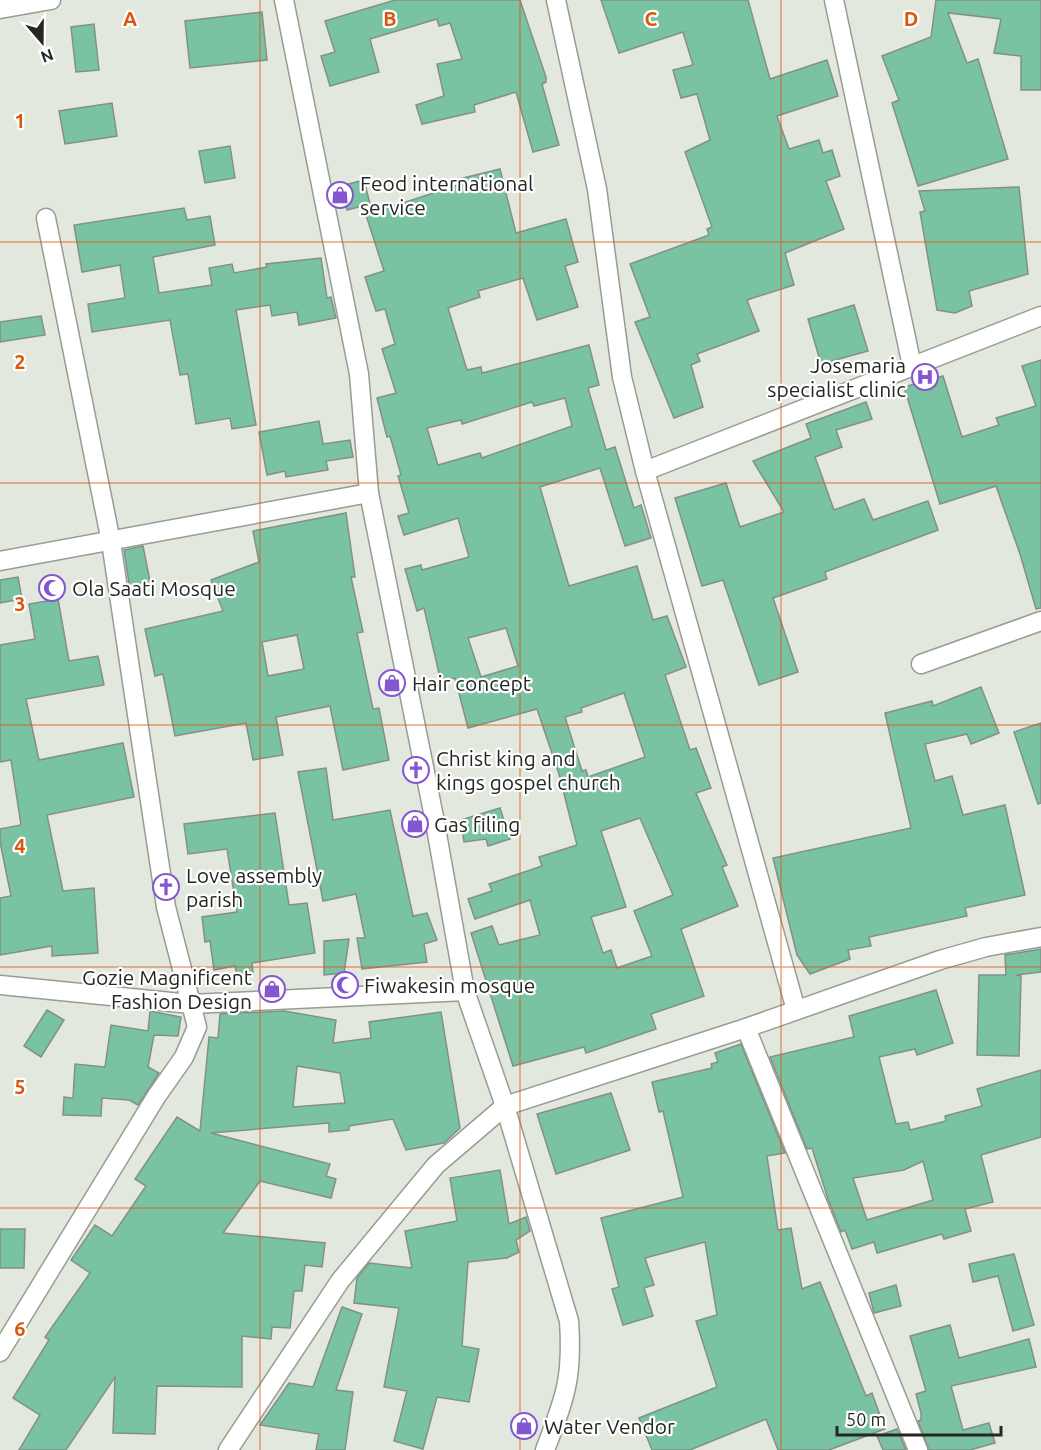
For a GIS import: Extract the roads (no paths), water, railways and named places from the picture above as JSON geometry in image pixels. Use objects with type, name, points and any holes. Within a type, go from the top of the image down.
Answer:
[{"type":"street","points":[[0,9],[51,0]]},
{"type":"street","points":[[284,0],[358,374],[369,493],[434,818],[465,991],[505,1106],[569,1321],[572,1359],[568,1388],[545,1450]]},
{"type":"street","points":[[556,0],[597,189],[622,377],[645,471],[796,1010]]},
{"type":"street","points":[[834,0],[912,366]]},
{"type":"street","points":[[0,1352],[156,1097],[184,1057],[197,1028],[166,907],[111,542],[46,218]]},
{"type":"street","points":[[645,471],[1041,316]]},
{"type":"street","points":[[0,561],[369,493]]},
{"type":"street","points":[[921,664],[1041,621]]},
{"type":"street","points":[[228,1450],[340,1281],[436,1165],[505,1106],[746,1028],[940,960],[986,947],[1041,937]]},
{"type":"street","points":[[0,985],[191,1004],[465,991]]},
{"type":"street","points":[[746,1028],[918,1450]]},
{"type":"place","name":"Feod international service","points":[[340,195]]},
{"type":"place","name":"Josemaria specialist clinic","points":[[925,377]]},
{"type":"place","name":"Ola Saati Mosque","points":[[52,588]]},
{"type":"place","name":"Hair concept","points":[[392,683]]},
{"type":"place","name":"Christ king and kings gospel church","points":[[416,770]]},
{"type":"place","name":"Gas filing","points":[[415,824]]},
{"type":"place","name":"Love assembly parish","points":[[166,887]]},
{"type":"place","name":"Fiwakesin mosque","points":[[345,985]]},
{"type":"place","name":"Gozie Magnificent Fashion Design","points":[[272,989]]},
{"type":"place","name":"Water Vendor","points":[[524,1426]]}]
